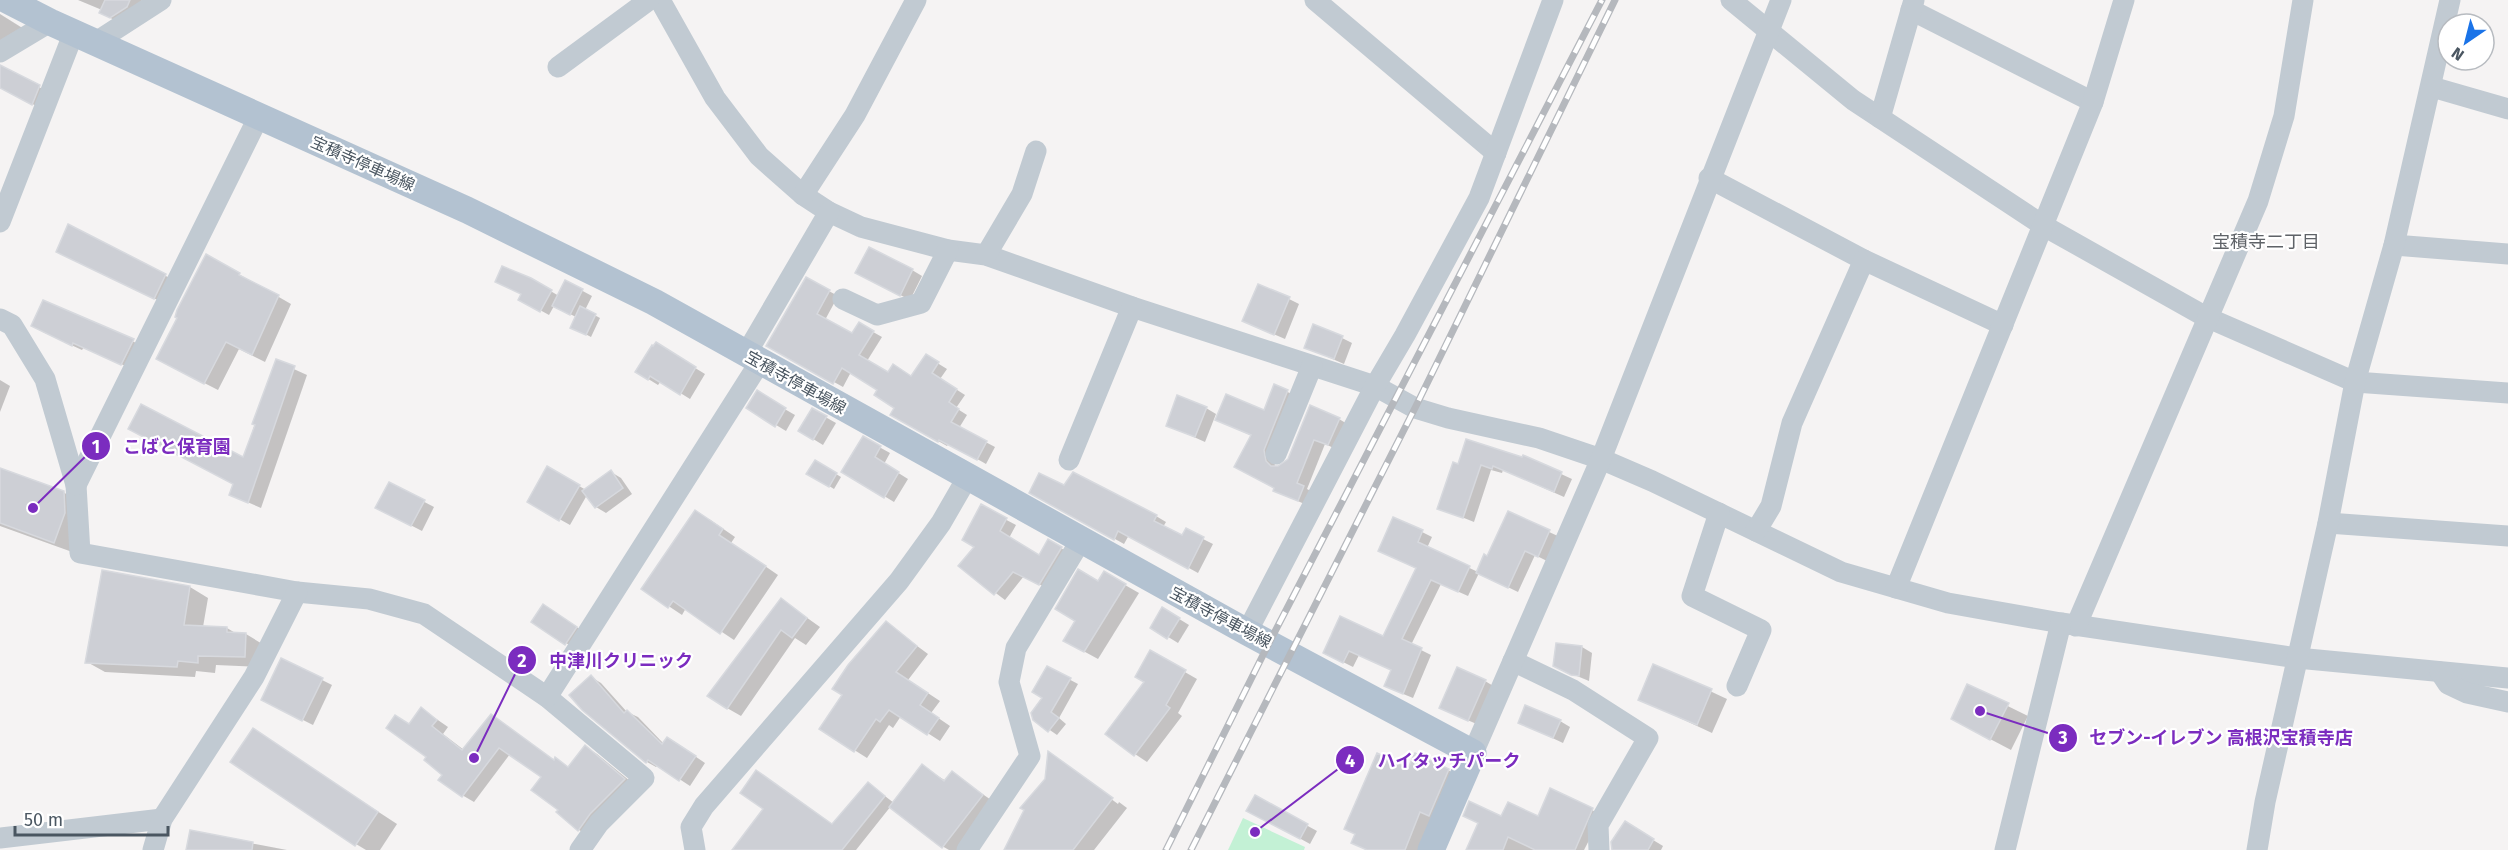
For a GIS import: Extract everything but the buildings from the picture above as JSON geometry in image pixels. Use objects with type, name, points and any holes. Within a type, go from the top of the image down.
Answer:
[{"type":"main road","name":"宝積寺停車場線","points":[[7,0],[467,210],[654,302],[967,478],[1473,753]]},
{"type":"main road","points":[[1431,850],[1473,753]]},
{"type":"street","points":[[0,52],[74,32],[161,0]]},
{"type":"street","points":[[558,67],[649,0]]},
{"type":"street","points":[[660,0],[715,98],[759,156],[803,195],[828,212],[861,227],[948,250],[986,255],[1132,307],[1375,386],[1415,408],[1448,418],[1539,438],[1601,459],[1841,572],[1948,603],[2068,625],[2297,658],[2508,678]]},
{"type":"street","points":[[803,195],[855,115],[916,0]]},
{"type":"street","points":[[1315,0],[1496,153]]},
{"type":"street","points":[[1247,632],[1375,386],[1479,198],[1553,0]]},
{"type":"street","points":[[1731,0],[1853,100],[2044,226],[2206,317],[2355,382],[2508,393]]},
{"type":"street","points":[[1473,753],[1601,459],[1709,178],[1781,0]]},
{"type":"street","points":[[1896,588],[2093,102],[2124,0]]},
{"type":"street","points":[[2006,850],[2068,625],[2258,201],[2284,117],[2303,0]]},
{"type":"street","points":[[2257,850],[2265,802],[2328,523],[2355,382],[2394,245],[2432,87],[2450,0]]},
{"type":"street","points":[[1880,118],[1912,5],[2093,102]]},
{"type":"street","points":[[0,222],[74,32]]},
{"type":"street","points":[[2432,87],[2508,109]]},
{"type":"street","points":[[76,485],[259,116]]},
{"type":"street","points":[[986,255],[1023,194],[1036,151]]},
{"type":"street","points":[[1709,178],[1864,260],[2003,325]]},
{"type":"street","points":[[547,697],[753,358],[828,212]]},
{"type":"street","points":[[2394,245],[2508,254]]},
{"type":"street","points":[[843,298],[877,315],[921,303],[948,250]]},
{"type":"street","points":[[1756,531],[1771,506],[1792,423],[1864,260]]},
{"type":"street","points":[[1069,460],[1132,307]]},
{"type":"street","points":[[0,319],[12,325],[45,379],[76,485],[80,553],[297,592],[369,599],[424,614],[547,697],[644,778],[599,823],[580,850]]},
{"type":"street","points":[[1276,454],[1312,366]]},
{"type":"street","points":[[695,850],[691,827],[704,806],[898,581],[941,523],[967,478]]},
{"type":"street","points":[[1719,513],[1692,597],[1761,630],[1737,686]]},
{"type":"street","points":[[2328,523],[2508,536]]},
{"type":"street","points":[[967,850],[1030,756],[1009,682],[1016,648],[1081,540]]},
{"type":"street","points":[[153,850],[162,819],[254,677],[297,592]]},
{"type":"street","points":[[1513,661],[1574,690],[1648,738],[1598,825],[1599,850]]},
{"type":"street","points":[[2440,672],[2448,684],[2458,689],[2508,702]]},
{"type":"street","points":[[0,838],[162,819]]},
{"type":"green space","points":[[1243,818],[1305,847],[1304,850],[1228,850]]},
{"type":"railway","points":[[1166,850],[1269,643],[1602,0]]},
{"type":"railway","points":[[1191,850],[1415,408],[1615,0]]},
{"type":"place","name":"こばと保育園","points":[[33,508]]},
{"type":"place","name":"セブン-イレブン 高根沢宝積寺店","points":[[1980,711]]},
{"type":"place","name":"中津川クリニック","points":[[474,758]]},
{"type":"place","name":"ハイタッチパーク","points":[[1255,832]]},
{"type":"district","name":"宝積寺二丁目","points":[[2266,242]]}]
